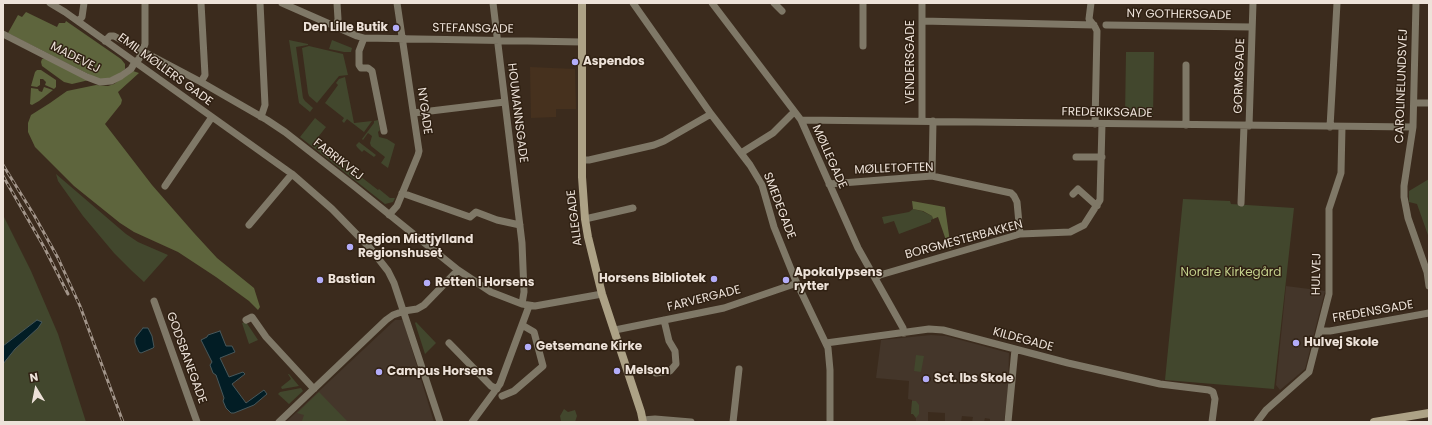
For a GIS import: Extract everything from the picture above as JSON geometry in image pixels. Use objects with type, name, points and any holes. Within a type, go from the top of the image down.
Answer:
[{"type":"street","name":"EMIL MØLLERS GADE","points":[[50,3],[108,38],[135,62],[292,174],[332,210],[379,260],[394,283],[440,422]]},
{"type":"street","points":[[78,21],[82,17],[84,3]]},
{"type":"street","points":[[135,62],[140,59],[146,40],[145,3]]},
{"type":"street","points":[[201,3],[205,74],[201,82]]},
{"type":"street","points":[[260,3],[265,105],[262,117]]},
{"type":"street","name":"STEFANSGADE","points":[[282,3],[364,38],[582,42]]},
{"type":"street","points":[[336,27],[338,19],[337,3]]},
{"type":"street","name":"NYGADE","points":[[390,215],[397,206],[418,155],[414,113],[397,3]]},
{"type":"street","name":"HOUMANNSGADE","points":[[472,422],[500,384],[522,325],[525,305],[520,225],[493,3]]},
{"type":"street","name":"ALLEGADE","points":[[582,3],[582,160],[585,219],[588,238],[602,294],[615,330],[643,421]]},
{"type":"street","name":"SMEDEGADE","points":[[633,3],[711,114],[750,165],[762,185],[774,227],[797,283],[826,344],[830,370],[830,422]]},
{"type":"street","name":"MØLLEGADE","points":[[712,3],[801,120],[858,248],[903,328],[904,333]]},
{"type":"street","points":[[774,3],[782,11]]},
{"type":"street","points":[[863,3],[863,46]]},
{"type":"street","name":"VENDERSGADE","points":[[922,3],[922,121]]},
{"type":"street","name":"BORGMESTERBAKKEN","points":[[875,278],[880,275],[1020,234],[1070,232],[1084,225],[1097,206],[1102,192],[1097,31],[1089,19],[1091,3]]},
{"type":"street","name":"GORMSGADE","points":[[1241,203],[1253,3]]},
{"type":"street","points":[[1330,127],[1336,3]]},
{"type":"street","name":"CAROLINELUNDSVEJ","points":[[1416,3],[1413,127],[1404,186],[1404,197],[1408,218],[1425,267],[1429,286]]},
{"type":"street","points":[[922,21],[1094,25]]},
{"type":"street","name":"NY GOTHERSGADE","points":[[1106,25],[1252,26]]},
{"type":"street","name":"MADEVEJ","points":[[3,34],[82,75],[100,82],[112,81],[121,76],[130,69],[135,62]]},
{"type":"street","name":"EMIL MØLLERS GADE","points":[[108,38],[114,36],[142,52]]},
{"type":"street","points":[[364,38],[359,51],[359,65],[361,68],[368,68],[372,71],[384,131]]},
{"type":"street","name":"FABRIKVEJ","points":[[142,52],[201,82],[285,132],[458,270],[491,292],[525,305]]},
{"type":"street","points":[[1186,65],[1186,125]]},
{"type":"street","points":[[414,113],[505,102]]},
{"type":"street","points":[[1414,103],[1429,103]]},
{"type":"street","points":[[741,153],[773,133],[794,112]]},
{"type":"street","points":[[582,160],[589,160],[654,145],[664,141],[711,114]]},
{"type":"street","name":"EMIL MØLLERS GADE","points":[[165,186],[212,117]]},
{"type":"street","name":"FREDERIKSGADE","points":[[801,120],[1413,127]]},
{"type":"street","points":[[932,176],[933,121]]},
{"type":"street","name":"HULVEJ","points":[[1257,422],[1266,410],[1308,372],[1320,331],[1329,294],[1329,209],[1341,173],[1342,127]]},
{"type":"street","points":[[1076,157],[1102,158]]},
{"type":"street","points":[[249,225],[292,174]]},
{"type":"street","name":"MØLLETOFTEN","points":[[829,184],[932,176],[1011,193],[1017,202],[1020,234]]},
{"type":"street","points":[[1073,194],[1078,189],[1097,206]]},
{"type":"street","points":[[402,193],[470,217],[476,212],[497,220],[520,225]]},
{"type":"street","points":[[585,219],[633,208]]},
{"type":"street","points":[[279,422],[386,320],[393,315],[404,311],[417,309],[424,305],[458,270]]},
{"type":"street","name":"FARVERGADE","points":[[615,330],[724,308],[797,283]]},
{"type":"street","points":[[525,305],[535,306],[602,294]]},
{"type":"street","name":"GODSBANEGADE","points":[[154,301],[197,422]]},
{"type":"street","name":"FREDENSGADE","points":[[1320,331],[1330,331],[1429,314]]},
{"type":"street","points":[[246,320],[252,317],[266,337],[314,389]]},
{"type":"street","points":[[656,373],[670,372],[676,364],[675,351],[670,342],[664,320]]},
{"type":"street","points":[[502,396],[514,391],[543,366],[534,332],[522,325]]},
{"type":"street","name":"KILDEGADE","points":[[826,344],[929,329],[943,330],[1068,363],[1160,384],[1204,388],[1213,392],[1215,399],[1212,422]]},
{"type":"street","points":[[449,343],[496,390]]},
{"type":"street","points":[[1008,422],[1015,349]]},
{"type":"street","points":[[733,422],[739,369]]},
{"type":"street","points":[[1374,422],[1429,412]]},
{"type":"street","points":[[643,421],[655,419],[691,422]]},
{"type":"shaded area","points":[[530,67],[575,69],[576,109],[556,109],[556,117],[531,118]]},
{"type":"shaded area","name":"Hulvej Skole","points":[[1286,286],[1325,291],[1305,369],[1280,390],[1276,385]]},
{"type":"shaded area","name":"Campus Horsens","points":[[395,320],[403,320],[434,422],[286,422]]},
{"type":"shaded area","name":"Sct. Ibs Skole","points":[[931,335],[946,336],[1009,353],[1008,390],[1004,422],[990,422],[990,419],[985,418],[984,422],[972,422],[973,417],[962,416],[961,422],[945,422],[945,413],[928,412],[928,422],[916,422],[916,418],[913,414],[911,414],[912,400],[908,399],[909,381],[876,378],[881,340]]},
{"type":"green space","points":[[26,12],[57,27],[59,23],[65,23],[66,21],[121,59],[125,64],[125,69],[118,75],[107,79],[98,79],[8,33],[18,15],[22,17]]},
{"type":"green space","points":[[289,40],[308,44],[296,47],[303,98],[313,108],[310,112],[299,103]]},
{"type":"green space","points":[[332,40],[352,48],[351,52],[329,49]]},
{"type":"green space","points":[[309,46],[343,54],[348,75],[339,76],[317,103],[309,96],[308,93],[302,48]]},
{"type":"green space","points":[[1126,52],[1154,52],[1153,117],[1125,117]]},
{"type":"green space","points":[[45,58],[89,80],[72,84],[64,82],[42,66],[42,59]]},
{"type":"green space","points":[[37,70],[41,70],[56,80],[56,87],[54,89],[45,85],[46,82],[43,79],[40,79],[40,85],[37,87],[31,86]]},
{"type":"green space","points":[[133,71],[139,73],[118,92],[122,100],[121,104],[105,124],[152,185],[194,233],[217,258],[254,288],[260,307],[258,310],[249,301],[216,277],[178,252],[134,232],[120,223],[74,186],[35,147],[28,132],[28,123],[31,115],[67,91],[96,85],[108,86],[114,84]]},
{"type":"green space","points":[[345,77],[354,123],[372,121],[364,132],[347,119],[344,123],[342,121],[344,118],[325,103],[338,85],[336,83],[339,79]]},
{"type":"green space","points":[[44,87],[53,90],[39,101],[32,105],[30,104],[31,88],[38,89],[42,92]]},
{"type":"green space","points":[[315,118],[326,127],[315,141],[378,190],[379,189],[390,198],[395,198],[393,202],[385,204],[300,137]]},
{"type":"green space","points":[[378,120],[380,130],[378,132],[379,137],[387,139],[395,144],[388,168],[381,163],[385,157],[371,146],[370,143],[372,136],[368,133],[363,140],[362,139],[374,121]]},
{"type":"green space","points":[[359,142],[376,155],[374,157],[364,150],[362,152],[356,145]]},
{"type":"green space","points":[[56,174],[126,234],[138,242],[168,255],[144,282],[114,253],[83,216],[58,181]]},
{"type":"green space","points":[[1429,179],[1429,238],[1417,204],[1409,202],[1409,191]]},
{"type":"green space","name":"Nordre Kirkegård","points":[[1183,199],[1230,201],[1231,204],[1294,208],[1274,389],[1165,380]]},
{"type":"green space","points":[[912,201],[945,207],[951,249],[949,249],[938,217],[933,219],[932,216],[923,211],[913,209]]},
{"type":"green space","points":[[913,209],[922,211],[932,216],[933,219],[931,222],[899,234],[894,221],[884,224],[882,217],[909,212]]},
{"type":"green space","points":[[3,215],[31,271],[58,334],[86,422],[3,422],[3,364],[15,349],[38,328],[37,320],[3,346]]},
{"type":"green space","points":[[246,322],[258,340],[249,344],[242,323]]},
{"type":"green space","points":[[416,322],[436,343],[425,354],[415,323]]},
{"type":"green space","points":[[916,355],[924,356],[921,372],[914,371]]},
{"type":"green space","points":[[288,374],[299,386],[282,389],[281,387],[291,379]]},
{"type":"green space","points":[[301,388],[303,391],[289,404],[278,394],[280,392]]},
{"type":"green space","points":[[319,392],[348,422],[302,421],[304,415],[297,413]]},
{"type":"green space","points":[[912,401],[916,401],[919,405],[919,414],[916,418],[913,414],[911,414]]},
{"type":"green space","points":[[564,409],[568,412],[575,410],[577,416],[575,422],[561,421],[560,416]]},
{"type":"water","points":[[37,320],[42,322],[38,328],[15,349],[3,364],[3,346]]},
{"type":"water","points":[[143,328],[148,328],[152,336],[154,347],[141,353],[139,352],[135,343],[135,338]]},
{"type":"water","points":[[220,331],[226,346],[232,346],[235,352],[220,358],[229,377],[243,372],[245,374],[232,384],[246,403],[264,390],[267,394],[254,405],[234,413],[231,413],[226,408],[216,375],[213,373],[210,365],[212,362],[201,340],[208,335]]},
{"type":"railway","points":[[3,165],[34,215],[58,258],[80,306],[123,422]]},
{"type":"railway","points":[[3,176],[44,247],[68,294]]},
{"type":"place","name":"Den Lille Butik","points":[[396,28]]},
{"type":"place","name":"Aspendos","points":[[575,62]]},
{"type":"place","name":"Region Midtjylland Regionshuset","points":[[350,247]]},
{"type":"place","name":"Horsens Bibliotek","points":[[714,279]]},
{"type":"place","name":"Bastian","points":[[320,280]]},
{"type":"place","name":"Apokalypsens rytter","points":[[786,280]]},
{"type":"place","name":"Retten i Horsens","points":[[427,283]]},
{"type":"place","name":"Hulvej Skole","points":[[1296,343]]},
{"type":"place","name":"Getsemane Kirke","points":[[528,347]]},
{"type":"place","name":"Melson","points":[[617,371]]},
{"type":"place","name":"Campus Horsens","points":[[379,372]]},
{"type":"place","name":"Sct. Ibs Skole","points":[[926,379]]}]
